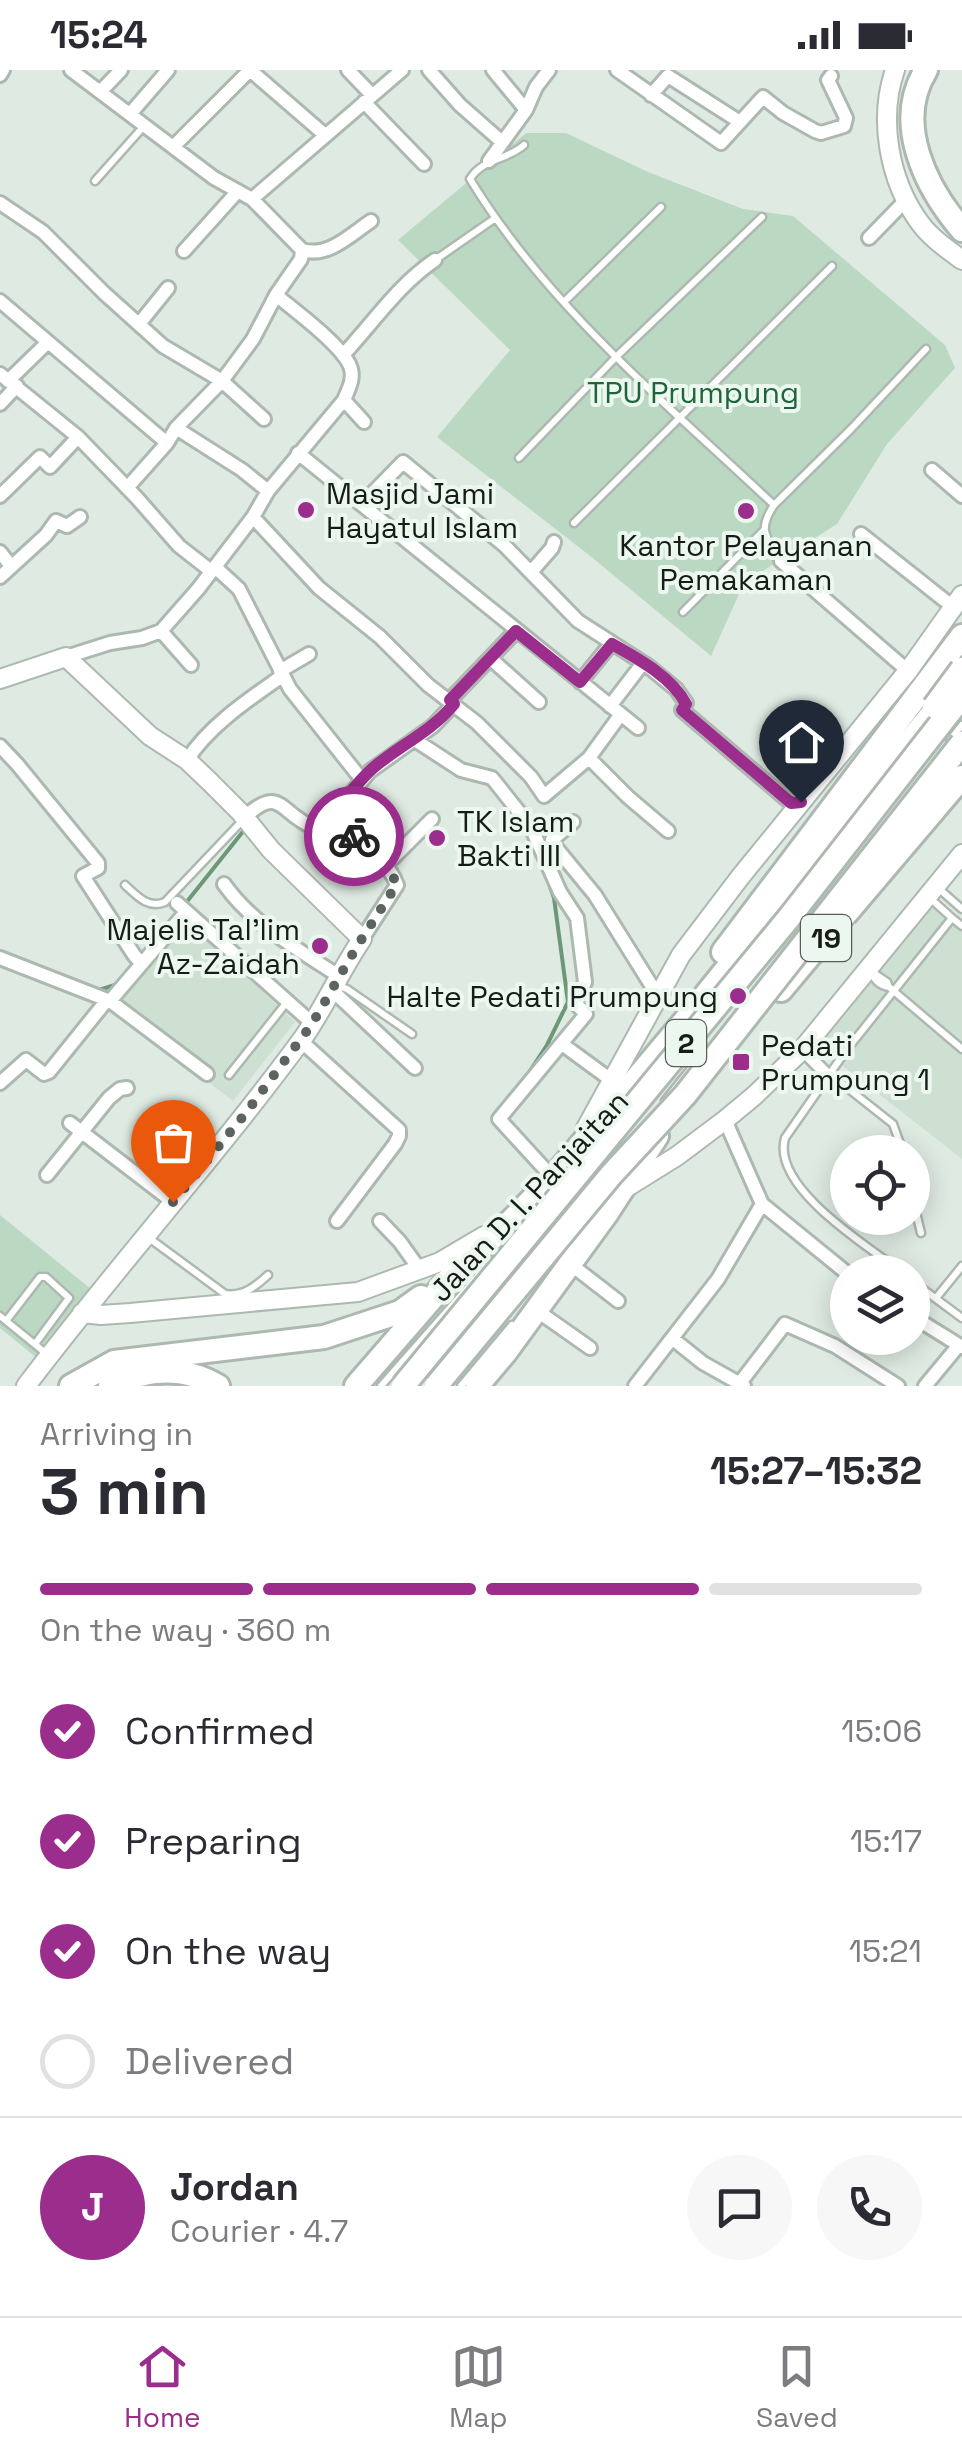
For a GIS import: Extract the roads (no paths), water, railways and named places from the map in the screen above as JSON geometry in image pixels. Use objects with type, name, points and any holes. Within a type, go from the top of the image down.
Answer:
[{"type":"highway","points":[[926,70],[914,102],[918,154],[926,178],[962,230]]},
{"type":"highway","points":[[593,1116],[962,636]]},
{"type":"highway","name":"19","points":[[695,1048],[962,672]]},
{"type":"highway","name":"Jalan D. I. Panjaitan","points":[[356,1386],[454,1273],[512,1231],[753,937],[962,672]]},
{"type":"highway","name":"2","points":[[403,1386],[695,1048],[788,919],[962,693]]},
{"type":"highway","name":"2","points":[[436,1386],[684,1094],[951,748]]},
{"type":"highway","name":"Jalan D. I. Panjaitan","points":[[477,1386],[649,1145],[962,768]]},
{"type":"highway","name":"19","points":[[684,1094],[735,1045],[962,777]]},
{"type":"highway","points":[[71,1386],[114,1362],[324,1336],[400,1312],[454,1273]]},
{"type":"highway","points":[[492,1386],[504,1353]]},
{"type":"highway","points":[[110,1386],[131,1376],[181,1371],[218,1386]]},
{"type":"street","points":[[71,70],[214,178],[252,199],[302,250],[312,254],[324,252],[371,221]]},
{"type":"street","points":[[100,92],[120,70]]},
{"type":"street","points":[[130,114],[168,70]]},
{"type":"street","points":[[174,147],[250,70],[325,135]]},
{"type":"street","points":[[348,70],[424,164]]},
{"type":"street","points":[[252,199],[402,70]]},
{"type":"street","points":[[429,70],[460,105],[502,142]]},
{"type":"street","points":[[494,70],[526,110]]},
{"type":"street","points":[[489,161],[549,70]]},
{"type":"street","points":[[617,70],[717,142],[724,141],[763,96],[815,132],[844,126],[846,118],[828,80],[831,76]]},
{"type":"street","points":[[895,70],[886,118],[900,185],[918,222],[962,260]]},
{"type":"street","points":[[650,96],[668,76],[740,122]]},
{"type":"street","points":[[184,252],[238,191]]},
{"type":"street","points":[[869,238],[907,199]]},
{"type":"street","points":[[0,203],[42,232],[163,346],[222,382],[264,418]]},
{"type":"street","points":[[127,488],[176,428],[222,382],[301,259],[302,250]]},
{"type":"street","points":[[343,355],[392,298],[435,260]]},
{"type":"street","points":[[139,324],[168,288]]},
{"type":"street","points":[[0,679],[100,646],[161,631],[253,517],[268,490],[298,452],[344,400],[352,374],[350,365],[276,296]]},
{"type":"street","points":[[3,309],[167,443]]},
{"type":"street","points":[[0,404],[8,380],[48,342]]},
{"type":"street","points":[[8,380],[78,437],[179,546],[239,589],[290,690],[362,780]]},
{"type":"street","points":[[344,400],[364,422]]},
{"type":"street","points":[[176,428],[268,490]]},
{"type":"street","points":[[0,496],[40,458],[50,466],[78,437]]},
{"type":"street","points":[[298,452],[638,728]]},
{"type":"street","points":[[362,503],[403,462],[504,545],[578,621],[643,663],[685,699],[682,710],[795,806]]},
{"type":"street","points":[[932,470],[962,496]]},
{"type":"street","points":[[0,578],[56,521],[68,526],[80,516]]},
{"type":"street","points":[[253,517],[319,588],[452,702],[512,758],[544,796],[589,758],[643,663]]},
{"type":"street","points":[[415,740],[461,770],[492,778],[532,827],[560,892],[576,918],[585,982],[576,1004],[586,1014],[499,1120],[553,1178],[593,1116],[681,955],[795,806],[908,671],[958,601],[860,534]]},
{"type":"street","points":[[531,572],[554,542]]},
{"type":"street","points":[[0,552],[10,566]]},
{"type":"street","points":[[781,561],[908,671]]},
{"type":"street","points":[[161,631],[191,665]]},
{"type":"street","points":[[26,1386],[42,1350],[82,1313],[300,1041],[397,884],[386,864],[334,820],[362,780],[433,726],[516,631]]},
{"type":"street","points":[[580,682],[612,644]]},
{"type":"street","points":[[187,760],[206,735],[309,654]]},
{"type":"street","points":[[66,657],[150,736],[187,760],[362,940]]},
{"type":"street","points":[[490,658],[539,702]]},
{"type":"street","points":[[0,746],[98,863],[98,868],[83,876],[138,960]]},
{"type":"street","points":[[589,758],[668,831]]},
{"type":"street","points":[[248,821],[259,806],[269,801],[278,802],[296,818],[313,826]]},
{"type":"street","points":[[386,864],[432,819]]},
{"type":"street","points":[[574,822],[552,840],[553,844],[594,895],[658,996]]},
{"type":"street","points":[[617,1189],[676,1156],[725,1120],[802,1052],[962,854]]},
{"type":"street","points":[[224,884],[234,899],[264,926],[336,984],[415,1068]]},
{"type":"street","points":[[0,1083],[26,1060],[44,1074],[49,1072],[109,1001],[180,906],[312,1024]]},
{"type":"street","points":[[0,958],[109,1001],[207,1074]]},
{"type":"street","points":[[300,1041],[400,1130],[395,1144],[336,1220]]},
{"type":"street","points":[[562,1044],[611,1080]]},
{"type":"street","points":[[47,1175],[76,1127],[116,1091],[128,1088]]},
{"type":"street","points":[[725,1120],[762,1204],[830,1259]]},
{"type":"street","points":[[76,1127],[173,1202]]},
{"type":"street","points":[[635,1386],[718,1279],[762,1204]]},
{"type":"street","points":[[380,1221],[420,1270]]},
{"type":"street","points":[[82,1313],[130,1313],[358,1292],[512,1231]]},
{"type":"street","points":[[578,1270],[618,1300]]},
{"type":"street","points":[[528,1311],[590,1348]]},
{"type":"street","points":[[673,1338],[704,1363],[742,1384],[785,1324],[836,1346],[898,1386]]},
{"type":"street","points":[[926,1386],[960,1346],[930,1327]]},
{"type":"lane","points":[[95,181],[145,126]]},
{"type":"lane","points":[[524,145],[510,156],[489,161],[473,172],[470,179],[494,219],[540,278],[616,356],[774,504]]},
{"type":"lane","points":[[564,302],[661,207]]},
{"type":"lane","points":[[519,458],[616,356],[762,217]]},
{"type":"lane","points":[[435,260],[494,219]]},
{"type":"lane","points":[[574,522],[832,266]]},
{"type":"lane","points":[[781,561],[763,531],[764,519],[774,504],[926,349]]},
{"type":"lane","points":[[683,612],[763,531]]},
{"type":"lane","points":[[512,1231],[550,1200],[752,967],[962,693]]},
{"type":"lane","points":[[951,748],[962,726]]},
{"type":"lane","points":[[125,885],[144,902],[180,906],[248,821]]},
{"type":"lane","points":[[932,892],[962,908]]},
{"type":"lane","points":[[932,892],[962,926]]},
{"type":"lane","points":[[879,1255],[830,1218],[798,1187],[784,1164],[782,1149],[785,1138],[828,1073],[891,989],[952,918]]},
{"type":"lane","points":[[870,971],[872,978],[891,989],[962,1049]]},
{"type":"lane","points":[[336,984],[412,1034]]},
{"type":"lane","points":[[229,1075],[287,1002]]},
{"type":"lane","points":[[657,1111],[695,1048]]},
{"type":"lane","points":[[802,1052],[810,1054],[893,1124],[897,1135]]},
{"type":"lane","points":[[617,1189],[636,1138],[645,1125]]},
{"type":"lane","points":[[145,1235],[225,1294],[253,1288],[268,1275]]},
{"type":"lane","points":[[381,1386],[496,1256]]},
{"type":"lane","points":[[936,1298],[962,1266]]},
{"type":"lane","points":[[43,1275],[68,1295],[68,1300],[42,1350],[3,1318],[43,1275]]},
{"type":"lane","points":[[930,1294],[962,1318]]},
{"type":"lane","points":[[461,1386],[528,1311]]},
{"type":"waterway","points":[[314,832],[320,834],[332,820]]},
{"type":"waterway","points":[[185,904],[245,829]]},
{"type":"waterway","points":[[524,1080],[568,1002],[554,898],[547,878]]},
{"type":"waterway","points":[[94,988],[118,984]]},
{"type":"place","name":"Masjid Jami Hayatul Islam","points":[[306,510]]},
{"type":"place","name":"Kantor Pelayanan Pemakaman","points":[[746,511]]},
{"type":"place","name":"TK Islam Bakti III","points":[[437,838]]},
{"type":"place","name":"Majelis Tal'lim Az-Zaidah","points":[[320,946]]},
{"type":"place","name":"Halte Pedati Prumpung","points":[[738,996]]},
{"type":"place","name":"Pedati Prumpung 1","points":[[741,1062]]},
{"type":"park label","name":"TPU Prumpung","points":[[693,392]]}]
